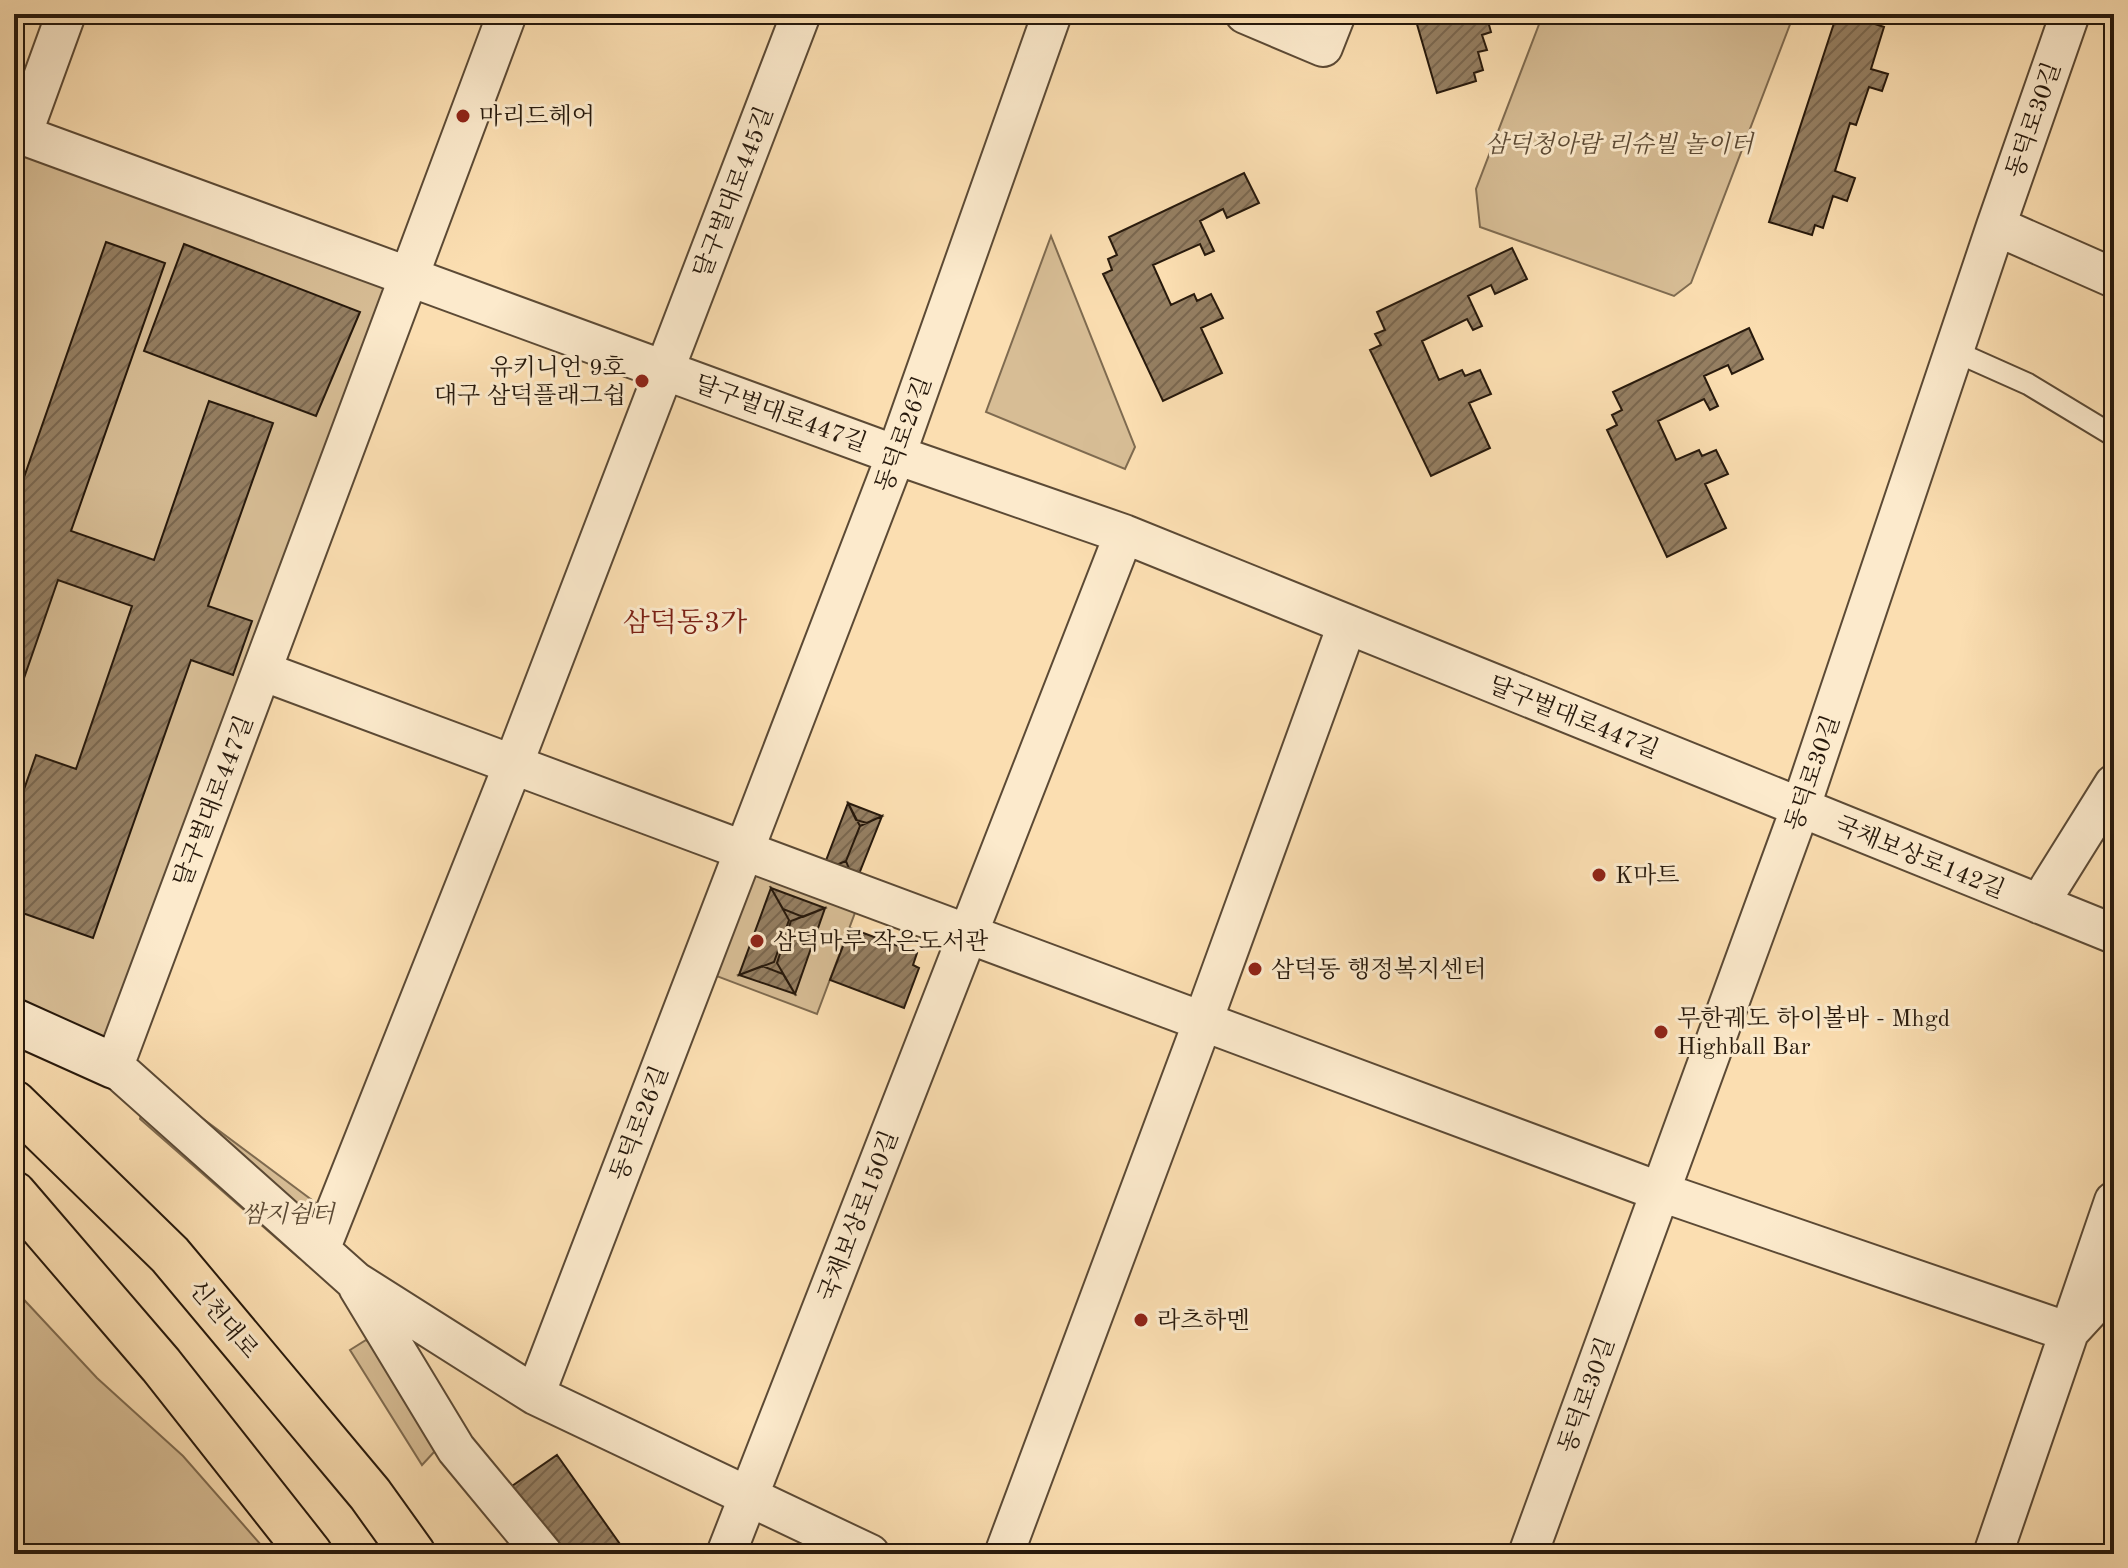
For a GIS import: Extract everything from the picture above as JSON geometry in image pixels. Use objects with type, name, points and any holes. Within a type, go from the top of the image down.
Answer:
[{"type":"highway","points":[[14,1070],[170,1255]]},
{"type":"highway","name":"신천대로","points":[[14,1103],[170,1255],[370,1494],[413,1554]]},
{"type":"highway","points":[[14,1194],[161,1365],[310,1554]]},
{"type":"highway","points":[[14,1237],[161,1365]]},
{"type":"street","points":[[18,134],[66,14]]},
{"type":"street","points":[[410,277],[507,14]]},
{"type":"street","name":"달구벌대로445길","points":[[665,370],[801,14]]},
{"type":"street","name":"동덕로26길","points":[[535,1395],[896,455],[1052,14]]},
{"type":"street","points":[[1245,14],[1329,30]]},
{"type":"street","name":"동덕로30길","points":[[1528,1554],[1800,809],[2070,14]]},
{"type":"street","name":"달구벌대로447길","points":[[18,134],[896,455],[1124,534],[1800,809]]},
{"type":"street","points":[[1996,226],[2114,278]]},
{"type":"street","name":"달구벌대로447길","points":[[114,1066],[410,277]]},
{"type":"street","name":"달구벌대로447길","points":[[320,1250],[513,765],[665,370]]},
{"type":"street","points":[[968,933],[1124,534]]},
{"type":"street","points":[[1004,1554],[1347,625]]},
{"type":"street","points":[[262,671],[1661,1192],[2069,1332]]},
{"type":"street","points":[[2039,904],[2114,784]]},
{"type":"street","name":"국채보상로142길","points":[[1800,809],[2114,934]]},
{"type":"street","name":"국채보상로150길","points":[[726,1554],[968,933]]},
{"type":"street","points":[[14,1021],[114,1066],[355,1281],[535,1395],[870,1554]]},
{"type":"street","points":[[1993,1554],[2114,1201]]},
{"type":"street","points":[[355,1281],[456,1449],[543,1554]]},
{"type":"street","points":[[2069,1332],[2114,1283]]},
{"type":"lane","points":[[1954,351],[2028,384],[2114,436]]},
{"type":"green space","name":"삼덕청아람 리슈빌 놀이터","points":[[1543,14],[1794,14],[1691,283],[1674,296],[1480,227],[1476,189]]},
{"type":"green space","points":[[14,132],[410,277],[114,1066],[14,1019]]},
{"type":"green space","points":[[1051,236],[1135,447],[1125,469],[986,412]]},
{"type":"green space","points":[[744,851],[862,894],[817,1014],[698,969]]},
{"type":"green space","name":"쌈지쉼터","points":[[151,1080],[324,1209],[299,1258],[140,1119]]},
{"type":"green space","points":[[14,1289],[97,1378],[183,1456],[269,1554],[14,1554]]},
{"type":"green space","points":[[366,1340],[427,1391],[460,1424],[422,1465],[350,1350]]},
{"type":"building","points":[[1414,14],[1486,14],[1491,32],[1482,35],[1487,50],[1478,52],[1483,70],[1474,73],[1476,81],[1437,93]]},
{"type":"building","points":[[1837,14],[1884,27],[1871,69],[1888,74],[1882,91],[1869,87],[1856,125],[1850,123],[1835,171],[1855,178],[1847,201],[1833,196],[1823,228],[1815,225],[1812,235],[1769,222]]},
{"type":"building","points":[[1244,173],[1259,203],[1227,218],[1223,209],[1200,221],[1214,251],[1205,255],[1200,244],[1153,265],[1171,305],[1194,294],[1197,301],[1211,294],[1223,318],[1201,328],[1222,373],[1163,401],[1103,274],[1112,270],[1108,259],[1117,255],[1109,237]]},
{"type":"building","points":[[106,242],[165,263],[71,531],[154,560],[209,401],[273,423],[208,606],[252,621],[233,675],[191,660],[93,938],[14,910],[14,818],[36,755],[76,769],[132,606],[58,580],[14,707],[14,506]]},
{"type":"building","points":[[184,244],[360,312],[316,416],[144,351]]},
{"type":"building","points":[[1512,248],[1527,279],[1495,294],[1491,285],[1468,296],[1482,326],[1473,330],[1467,319],[1422,341],[1439,380],[1462,370],[1465,376],[1480,370],[1491,394],[1469,403],[1490,448],[1431,476],[1370,350],[1381,345],[1375,334],[1385,330],[1377,312]]},
{"type":"building","points":[[1749,328],[1763,359],[1732,374],[1728,365],[1704,376],[1718,406],[1710,410],[1704,399],[1658,421],[1676,460],[1699,450],[1702,456],[1716,450],[1728,474],[1705,484],[1726,528],[1667,557],[1607,430],[1617,425],[1612,415],[1622,410],[1613,392]]},
{"type":"building","points":[[848,803],[882,816],[855,884],[822,871]]},
{"type":"building","points":[[848,803],[882,816],[867,823],[856,820]]},
{"type":"building","points":[[848,803],[860,826],[846,861],[822,871]]},
{"type":"building","points":[[882,816],[855,884],[846,861],[860,826]]},
{"type":"building","points":[[771,888],[825,908],[795,994],[739,975]]},
{"type":"building","points":[[771,888],[789,920],[774,962],[739,975]]},
{"type":"building","points":[[771,888],[825,908],[803,917],[783,909]]},
{"type":"building","points":[[825,908],[795,994],[777,963],[791,921]]},
{"type":"building","points":[[850,928],[917,953],[913,965],[919,968],[904,1008],[830,980]]},
{"type":"building","points":[[762,966],[783,974],[795,994],[739,975]]},
{"type":"building","points":[[557,1455],[627,1554],[560,1554],[512,1486]]},
{"type":"place","name":"마리드헤어","points":[[463,116]]},
{"type":"place","name":"유키니언 9호 대구 삼덕플래그쉽","points":[[642,381]]},
{"type":"place","name":"K마트","points":[[1599,875]]},
{"type":"place","name":"삼덕마루 작은도서관","points":[[757,941]]},
{"type":"place","name":"삼덕동 행정복지센터","points":[[1255,969]]},
{"type":"place","name":"무한궤도 하이볼바 - Mhgd Highball Bar","points":[[1661,1032]]},
{"type":"place","name":"라츠하멘","points":[[1141,1320]]},
{"type":"district","name":"삼덕동3가","points":[[685,621]]}]
